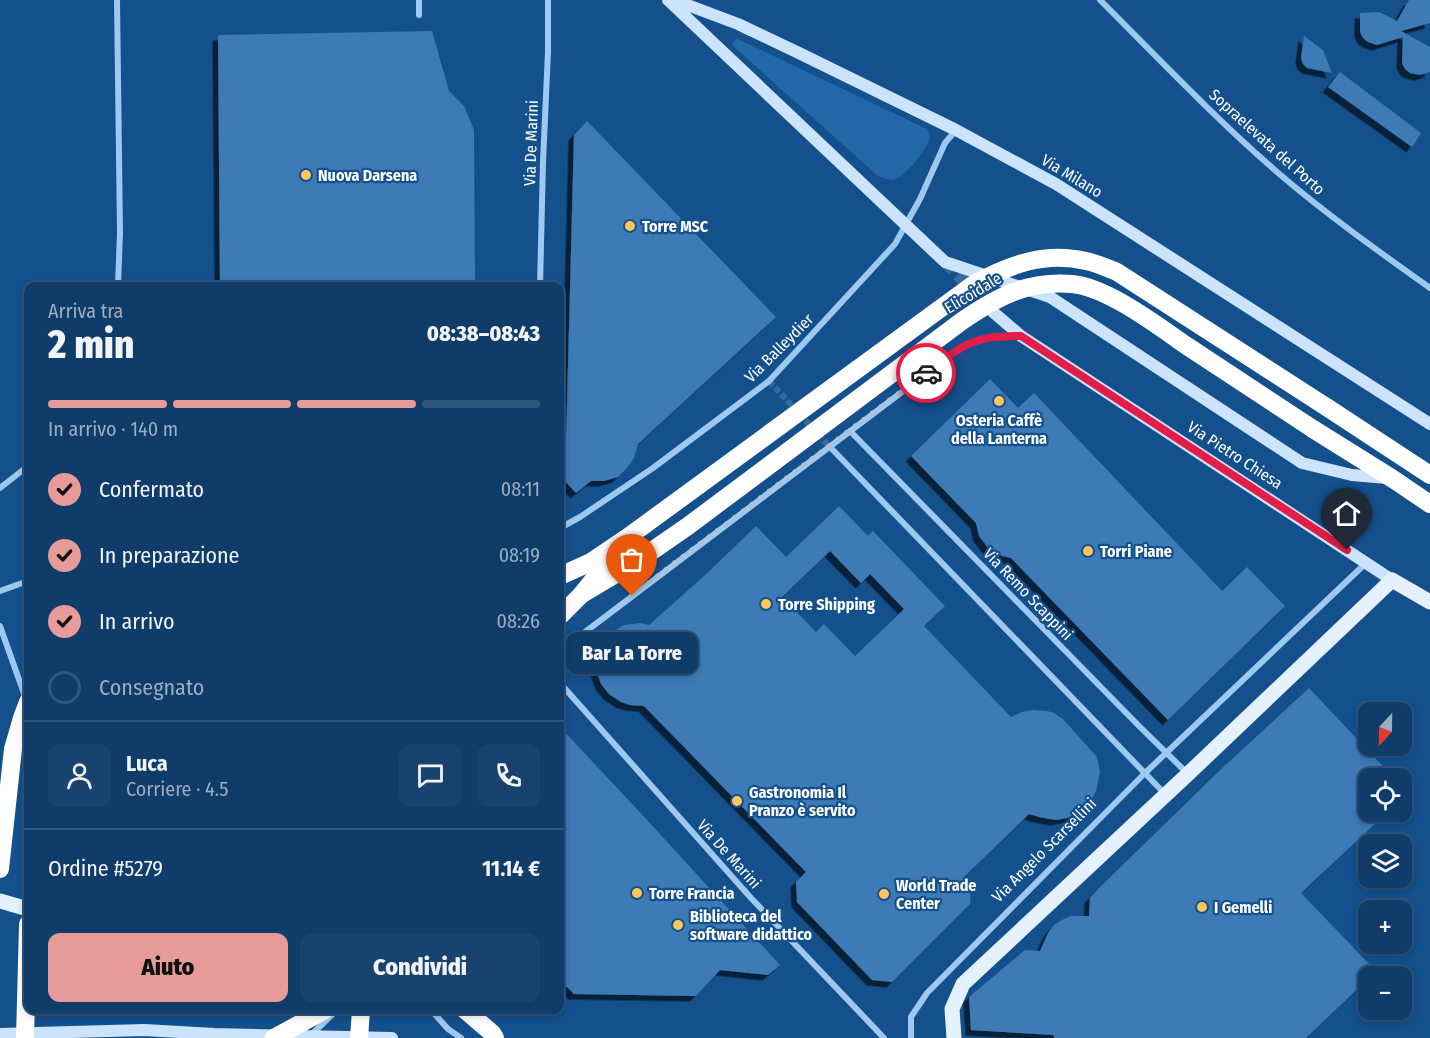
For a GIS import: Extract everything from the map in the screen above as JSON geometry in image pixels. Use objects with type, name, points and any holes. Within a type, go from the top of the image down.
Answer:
[{"type":"highway","name":"Elicoidale","points":[[564,574],[591,562],[628,537],[974,284],[1018,263],[1040,259],[1063,257],[1086,261],[1117,272],[1430,475]]},
{"type":"highway","name":"Elicoidale","points":[[564,601],[582,594],[636,562],[688,526],[987,304],[1023,288],[1044,284],[1074,284],[1103,293],[1136,312],[1430,504]]},
{"type":"highway","points":[[564,611],[582,594],[628,537]]},
{"type":"highway","points":[[0,752],[24,711]]},
{"type":"highway","points":[[0,869],[13,749],[24,714]]},
{"type":"highway","points":[[25,1038],[26,1014]]},
{"type":"highway","points":[[274,1038],[318,1014]]},
{"type":"highway","points":[[359,1038],[361,1014]]},
{"type":"highway","points":[[470,1014],[495,1038]]},
{"type":"main road","points":[[668,0],[945,262],[1050,297],[1302,463],[1352,475],[1393,479]]},
{"type":"main road","name":"Via Milano","points":[[674,0],[738,24],[956,130],[1056,184],[1430,424]]},
{"type":"main road","points":[[993,312],[1021,336]]},
{"type":"main road","name":"Via Pietro Chiesa","points":[[1021,336],[1392,580],[1430,602]]},
{"type":"main road","points":[[954,1038],[952,1009],[963,984],[1392,580]]},
{"type":"main road","points":[[0,902],[24,908]]},
{"type":"main road","points":[[0,1034],[144,1030],[392,1038]]},
{"type":"street","points":[[117,0],[120,232],[118,282]]},
{"type":"street","points":[[419,0],[419,15]]},
{"type":"street","name":"Via De Marini","points":[[540,282],[548,0]]},
{"type":"street","name":"Sopraelevata del Porto","points":[[1100,0],[1211,111],[1277,172],[1338,222],[1430,288]]},
{"type":"street","name":"Via Balleydier","points":[[564,526],[653,468],[769,381],[895,244],[920,199],[945,142],[956,130]]},
{"type":"street","points":[[564,648],[960,348],[977,340],[1000,335],[1021,336]]},
{"type":"street","name":"Via Remo Scappini","points":[[850,431],[1188,774]]},
{"type":"street","points":[[830,447],[1166,795]]},
{"type":"street","points":[[0,488],[24,469]]},
{"type":"street","name":"Via Angelo Scarsellini","points":[[911,1038],[911,1017],[927,993],[1145,773],[1366,562]]},
{"type":"street","points":[[0,591],[24,582]]},
{"type":"street","points":[[0,626],[24,702]]},
{"type":"street","name":"Via De Marini","points":[[564,688],[751,898],[884,1038]]},
{"type":"street","points":[[310,1035],[333,1014]]},
{"type":"street","points":[[434,1014],[460,1038]]},
{"type":"shaded area","points":[[736,38],[927,129],[930,138],[928,143],[903,175],[892,180],[878,176],[732,45]]},
{"type":"building","points":[[1409,0],[1430,0],[1430,23],[1401,31],[1430,47],[1430,72],[1420,75],[1410,73],[1402,63],[1403,37],[1377,45],[1368,42],[1360,32],[1360,13],[1379,12],[1397,21]]},
{"type":"building","name":"Nuova Darsena","points":[[432,31],[449,91],[464,106],[474,130],[475,282],[220,282],[218,35]]},
{"type":"building","points":[[1304,36],[1323,50],[1332,73],[1307,68],[1303,64],[1301,58]]},
{"type":"building","points":[[1340,72],[1421,133],[1412,147],[1328,87]]},
{"type":"building","name":"Torre MSC","points":[[587,121],[776,317],[638,444],[634,458],[618,477],[604,481],[591,481],[576,493],[565,481],[574,135]]},
{"type":"building","name":"Torri Piane","points":[[990,379],[1018,408],[1034,393],[1222,591],[1247,567],[1285,606],[1168,720],[1011,558],[989,549],[979,536],[976,523],[911,456]]},
{"type":"building","points":[[839,506],[868,536],[873,531],[945,606],[924,626],[1011,717],[1032,710],[1054,713],[1063,719],[1097,757],[1100,772],[1092,799],[1077,813],[1067,818],[1056,820],[1029,814],[965,876],[971,885],[970,904],[892,982],[872,980],[797,902],[796,882],[806,872],[644,706],[621,702],[609,694],[601,684],[596,670],[599,648],[609,634],[624,625],[640,623],[649,625],[756,526],[786,557]],"holes":[[[830,551],[861,583],[870,574],[904,609],[855,656],[824,624],[816,632],[782,597]]]},
{"type":"building","name":"I Gemelli","points":[[1309,688],[1358,740],[1358,756],[1373,756],[1385,768],[1358,768],[1358,822],[1377,822],[1364,834],[1358,834],[1358,840],[1301,893],[1371,966],[1358,966],[1358,989],[1306,1038],[1055,1038],[1053,1035],[971,1030],[969,997],[1025,950],[1040,951],[1054,925],[1071,916],[1089,916],[1090,898],[1219,771]]},
{"type":"building","name":"Torre Francia","points":[[564,731],[780,965],[768,975],[720,970],[696,996],[574,994],[564,984]]},
{"type":"tunnel","points":[[945,262],[990,309]]},
{"type":"tunnel","points":[[769,381],[830,447]]},
{"type":"way so far","points":[[632,596],[926,373]]},
{"type":"place","name":"Nuova Darsena","points":[[306,175]]},
{"type":"place","name":"Torre MSC","points":[[630,226]]},
{"type":"place","name":"Osteria Caffè della Lanterna","points":[[999,401]]},
{"type":"place","name":"Torri Piane","points":[[1088,551]]},
{"type":"place","name":"Bar La Torre","points":[[632,596]]},
{"type":"place","name":"Torre Shipping","points":[[766,604]]},
{"type":"place","name":"Gastronomia Il Pranzo è servito","points":[[737,801]]},
{"type":"place","name":"Torre Francia","points":[[637,893]]},
{"type":"place","name":"World Trade Center","points":[[884,894]]},
{"type":"place","name":"I Gemelli","points":[[1202,907]]},
{"type":"place","name":"Biblioteca del software didattico","points":[[678,925]]},
{"type":"route","points":[[926,373],[960,348],[977,340],[1000,335],[1021,336],[1347,550]]}]
